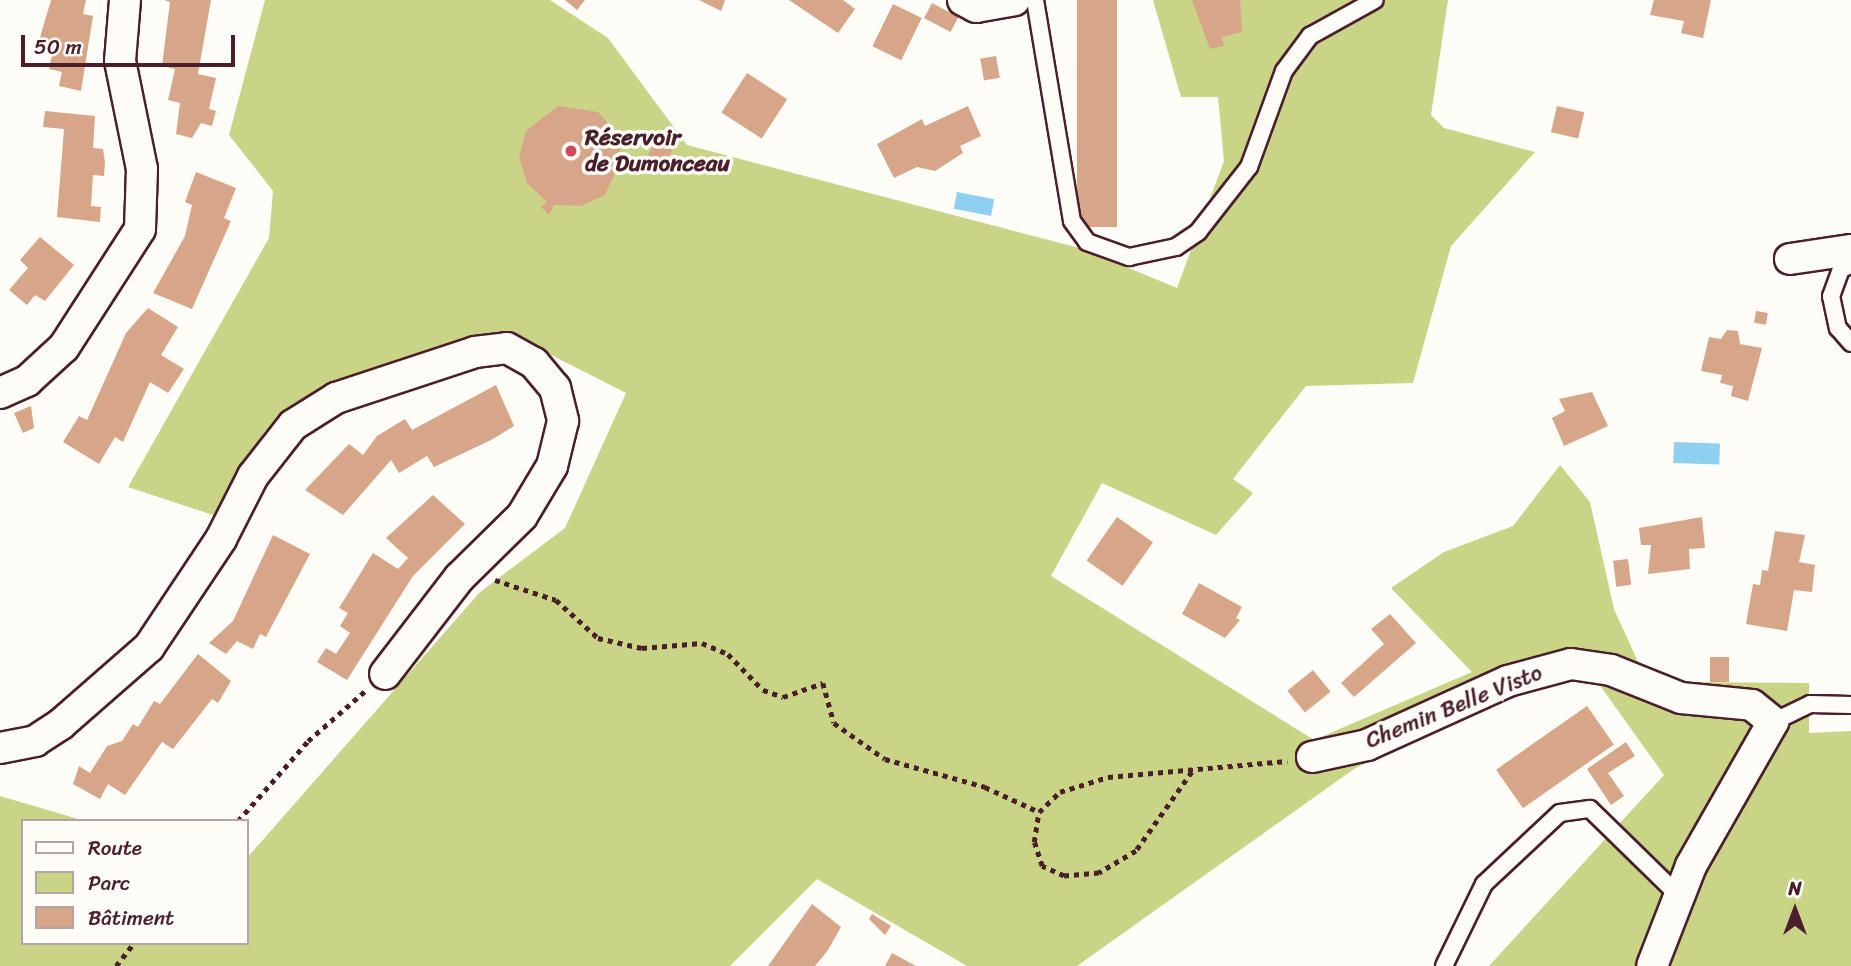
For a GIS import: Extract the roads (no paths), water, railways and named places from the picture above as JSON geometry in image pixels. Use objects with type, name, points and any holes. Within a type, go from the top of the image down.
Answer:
[{"type":"street","points":[[0,393],[27,381],[64,347],[139,229],[142,169],[120,61],[125,0]]},
{"type":"street","points":[[963,0],[1003,7],[1014,0]]},
{"type":"street","points":[[1790,260],[1851,250]]},
{"type":"street","points":[[0,748],[35,741],[61,724],[149,647],[221,539],[253,476],[293,425],[337,398],[475,352],[507,348],[534,363],[555,388],[563,421],[552,466],[522,516],[468,569],[385,674]]},
{"type":"street","name":"Chemin Belle Visto","points":[[1312,758],[1367,745],[1508,681],[1571,664],[1611,670],[1681,698],[1752,705],[1773,722]]},
{"type":"street","points":[[1652,966],[1677,894],[1773,722]]},
{"type":"lane","points":[[1035,0],[1072,221],[1087,242],[1129,257],[1176,247],[1198,232],[1249,167],[1284,71],[1310,36],[1375,0]]},
{"type":"lane","points":[[1851,265],[1841,270],[1831,296],[1838,328],[1851,343]]},
{"type":"lane","points":[[1773,722],[1810,704],[1851,705]]},
{"type":"lane","points":[[1444,966],[1484,884],[1560,813],[1590,809],[1677,894]]},
{"type":"water","points":[[957,192],[994,199],[991,216],[954,209]]},
{"type":"water","points":[[1674,442],[1720,444],[1719,465],[1673,463]]},
{"type":"place","name":"Réservoir de Dumonceau","points":[[571,151]]}]
